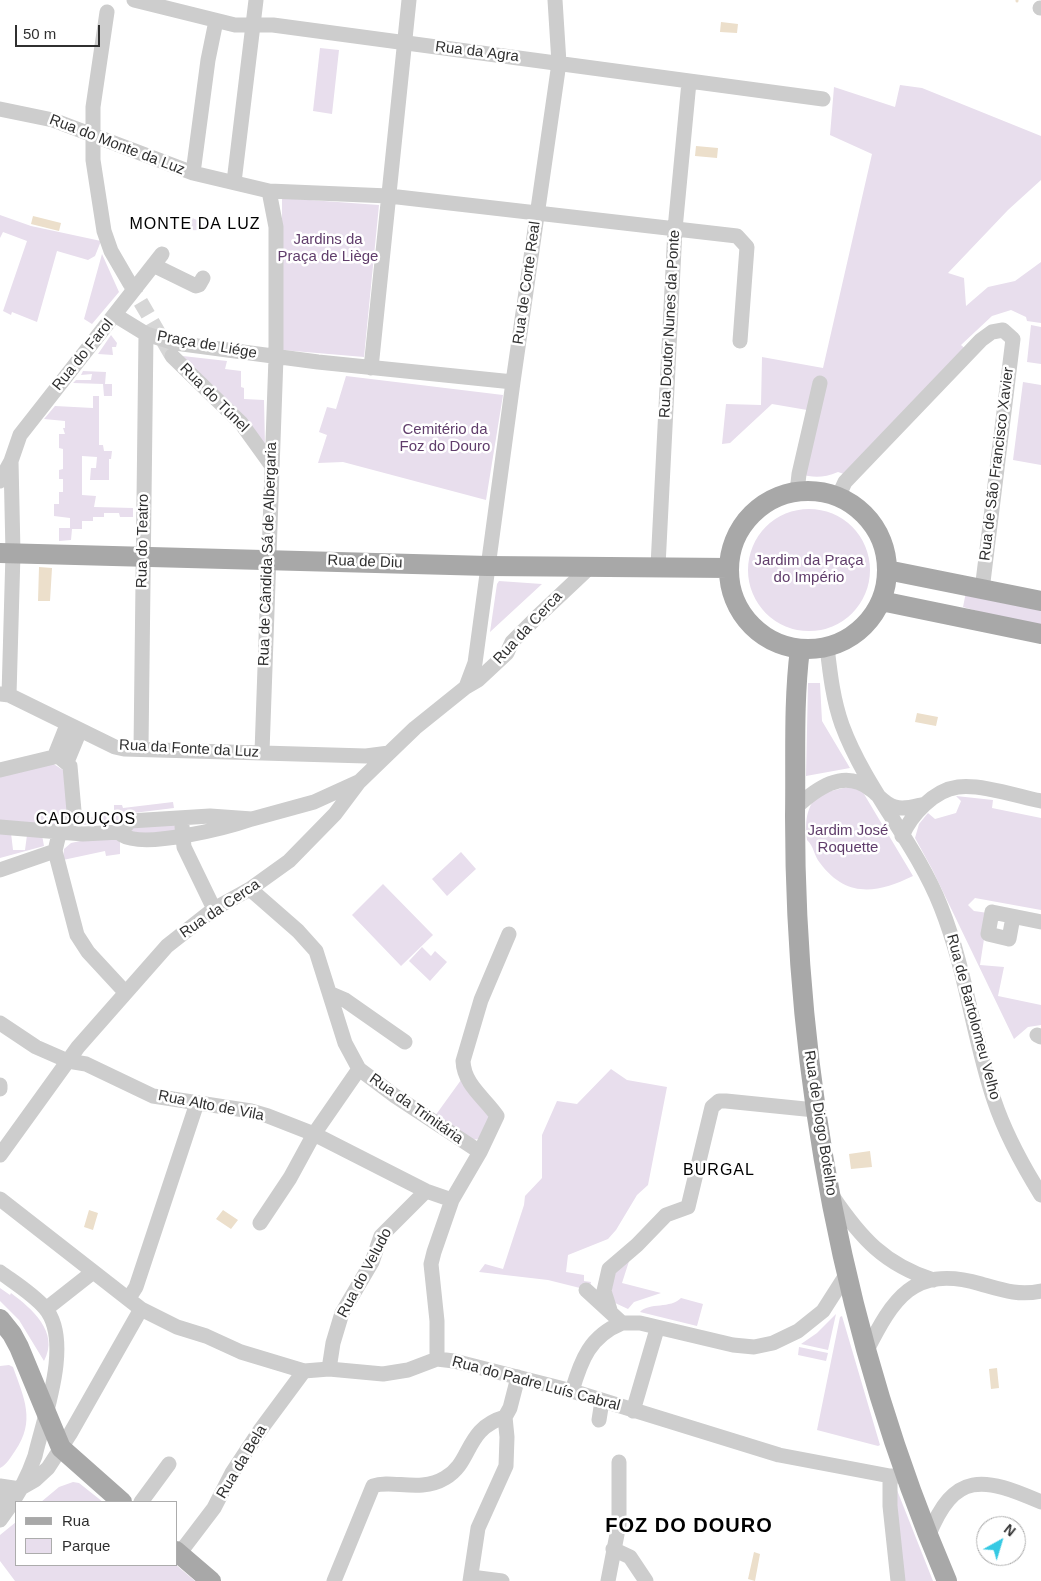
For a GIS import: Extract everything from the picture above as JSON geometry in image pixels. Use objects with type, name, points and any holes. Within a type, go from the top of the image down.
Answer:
[{"type":"main road","points":[[797,492],[820,492],[838,497],[859,510],[875,528],[885,552],[886,586],[881,601],[863,627],[847,639],[827,647],[800,649],[784,645],[764,636],[746,618],[733,595],[730,568],[734,544],[749,518],[771,501],[797,492]]},
{"type":"main road","name":"Rua de Diu","points":[[6,553],[488,566],[730,568]]},
{"type":"main road","points":[[887,570],[1041,601]]},
{"type":"main road","points":[[881,601],[1041,634]]},
{"type":"main road","name":"Rua de Diogo Botelho","points":[[800,649],[797,691],[795,896],[800,982],[815,1110],[846,1274],[898,1476],[928,1536],[947,1581]]},
{"type":"main road","points":[[0,1320],[20,1347],[45,1413],[61,1448],[121,1501]]},
{"type":"main road","points":[[178,1553],[211,1581]]},
{"type":"street","name":"Rua da Agra","points":[[134,0],[235,25],[273,25],[822,99]]},
{"type":"street","points":[[234,182],[256,0]]},
{"type":"street","points":[[371,368],[403,43],[409,0]]},
{"type":"street","name":"Rua de Corte Real","points":[[488,566],[512,382],[559,63],[554,0]]},
{"type":"street","points":[[107,12],[95,92],[95,181],[104,231],[111,251],[129,282]]},
{"type":"street","points":[[193,173],[208,60],[216,21]]},
{"type":"street","name":"Rua Doutor Nunes da Ponte","points":[[658,566],[675,229],[689,82]]},
{"type":"street","name":"Rua do Monte da Luz","points":[[0,109],[53,120],[193,173],[269,191]]},
{"type":"street","points":[[269,191],[389,196],[737,236],[747,247],[740,341]]},
{"type":"street","name":"Praça de Liége","points":[[269,191],[276,228],[276,357]]},
{"type":"street","name":"Rua do Farol","points":[[0,481],[11,461],[20,435],[158,259],[196,286],[199,285],[203,278]]},
{"type":"street","name":"Praça de Liége","points":[[115,315],[146,334],[176,343],[276,357],[512,382]]},
{"type":"street","name":"Rua de São Francisco Xavier","points":[[838,497],[845,482],[975,346],[992,332],[1003,330],[1012,339],[982,590]]},
{"type":"street","name":"Rua do Teatro","points":[[141,748],[146,334]]},
{"type":"street","name":"Rua do Túnel","points":[[172,356],[241,423],[272,466]]},
{"type":"street","name":"Rua de Cândida Sá de Albergaria","points":[[262,752],[267,560],[276,357]]},
{"type":"street","points":[[797,492],[799,474],[820,383]]},
{"type":"street","name":"Rua do Farol","points":[[4,695],[6,553],[11,461]]},
{"type":"street","name":"Rua da Cerca","points":[[466,687],[474,670],[488,566]]},
{"type":"street","name":"Rua da Cerca","points":[[0,1155],[68,1061],[125,992],[167,946],[214,909],[250,889],[289,861],[335,814],[359,782],[415,728],[466,687],[478,680],[506,653],[512,642],[590,567]]},
{"type":"street","points":[[478,640],[486,651],[494,653],[502,650],[512,642]]},
{"type":"street","name":"Rua de Bartolomeu Velho","points":[[827,647],[834,691],[843,726],[877,795],[928,878],[957,951],[993,1098],[1006,1130],[1041,1195]]},
{"type":"street","name":"Rua da Fonte da Luz","points":[[4,695],[115,747],[366,756],[389,753]]},
{"type":"street","points":[[0,770],[61,758],[79,733],[74,728]]},
{"type":"street","points":[[61,758],[70,766],[74,805],[71,817],[61,830],[55,851],[77,935],[88,952],[125,992]]},
{"type":"street","points":[[795,808],[815,790],[833,782],[850,781],[863,784],[896,807],[906,808],[925,804],[947,790],[958,787],[971,787],[1041,801]]},
{"type":"street","points":[[121,832],[122,835],[133,840],[184,836],[314,802],[359,782]]},
{"type":"street","points":[[902,836],[925,804]]},
{"type":"street","points":[[0,827],[61,830],[83,834],[121,832],[130,821],[230,816],[252,819]]},
{"type":"street","points":[[180,817],[184,847],[214,909]]},
{"type":"street","points":[[0,870],[55,851]]},
{"type":"street","name":"Rua da Trinitária","points":[[250,889],[298,931],[316,951],[345,1043],[359,1068],[396,1096],[480,1152]]},
{"type":"street","points":[[1013,917],[1041,922]]},
{"type":"street","points":[[437,1359],[437,1321],[431,1264],[452,1200],[480,1152],[497,1116],[468,1080],[463,1062],[481,1000],[509,934]]},
{"type":"street","points":[[331,994],[345,1000],[405,1042]]},
{"type":"street","name":"Rua Alto de Vila","points":[[0,1023],[36,1047],[68,1061],[86,1064],[153,1096],[250,1111],[314,1134],[426,1191],[452,1200]]},
{"type":"street","points":[[260,1223],[290,1178],[314,1134],[359,1068]]},
{"type":"street","points":[[610,1310],[604,1291],[609,1269],[666,1216],[688,1207],[712,1107],[718,1101],[815,1110]]},
{"type":"street","points":[[129,1298],[136,1287],[197,1103]]},
{"type":"street","name":"Rua do Veludo","points":[[329,1369],[333,1343],[342,1313],[372,1262],[381,1236],[426,1191]]},
{"type":"street","points":[[831,1195],[860,1235],[876,1250],[908,1271],[934,1280]]},
{"type":"street","name":"Rua do Padre Luís Cabral","points":[[0,1199],[141,1309],[177,1327],[206,1336],[240,1352],[304,1371],[329,1369],[383,1374],[408,1370],[437,1359],[454,1361],[572,1391],[778,1455],[898,1476]]},
{"type":"street","points":[[0,1272],[46,1309],[56,1332],[58,1352],[36,1456],[20,1489],[0,1520]]},
{"type":"street","points":[[46,1309],[93,1272]]},
{"type":"street","points":[[572,1391],[579,1364],[590,1345],[612,1327],[622,1323],[640,1323],[657,1329],[683,1332],[734,1345],[754,1347],[773,1343],[785,1339],[798,1331],[823,1311],[846,1274]]},
{"type":"street","points":[[866,1352],[896,1300],[916,1285],[934,1280],[965,1280],[1010,1293],[1027,1294],[1041,1291]]},
{"type":"street","points":[[586,1290],[622,1323]]},
{"type":"street","points":[[0,1500],[20,1489],[48,1468],[141,1309]]},
{"type":"street","points":[[633,1411],[657,1329]]},
{"type":"street","name":"Rua da Bela","points":[[178,1553],[214,1508],[232,1473],[261,1429],[304,1371]]},
{"type":"street","points":[[502,1581],[471,1579],[478,1528],[506,1466],[508,1437],[505,1417],[510,1408],[518,1377]]},
{"type":"street","points":[[599,1420],[602,1401]]},
{"type":"street","points":[[334,1581],[373,1486],[415,1486],[442,1480],[458,1464],[479,1430],[492,1421],[505,1417]]},
{"type":"street","points":[[608,1581],[619,1524],[619,1462]]},
{"type":"street","points":[[142,1501],[169,1464]]},
{"type":"street","points":[[898,1476],[890,1506],[898,1581]]},
{"type":"street","points":[[928,1536],[940,1510],[948,1500],[957,1491],[971,1485],[993,1484],[1041,1502]]},
{"type":"street","points":[[0,1486],[20,1489]]},
{"type":"street","points":[[613,1549],[630,1557],[646,1581]]},
{"type":"green space","points":[[320,48],[339,50],[332,114],[313,111]]},
{"type":"green space","points":[[900,85],[922,88],[1041,136],[1041,180],[1008,210],[948,273],[964,278],[966,306],[988,287],[1015,281],[1041,262],[1041,323],[1027,321],[1026,317],[1011,310],[992,316],[961,345],[968,351],[850,476],[838,472],[818,477],[799,474],[813,411],[772,404],[730,443],[722,444],[726,404],[761,405],[762,357],[823,368],[872,154],[830,135],[834,87],[895,107]]},
{"type":"green space","name":"Jardins da Praça de Liège","points":[[282,198],[379,205],[364,357],[282,350]]},
{"type":"green space","points":[[0,215],[31,226],[101,241],[95,256],[88,260],[57,251],[37,322],[12,312],[11,315],[3,311],[27,241],[3,232],[0,238]]},
{"type":"green space","points":[[186,215],[206,226],[196,230],[188,228],[182,224]]},
{"type":"green space","points":[[102,254],[119,292],[92,324],[84,319]]},
{"type":"green space","points":[[1031,325],[1041,327],[1041,364],[1027,362]]},
{"type":"green space","points":[[111,335],[117,343],[116,347],[112,347],[113,355],[98,354]]},
{"type":"green space","points":[[174,355],[227,361],[225,369],[241,371],[241,387],[244,388],[244,399],[264,400],[265,446]]},
{"type":"green space","points":[[83,371],[106,372],[105,384],[112,384],[112,396],[104,396],[103,384],[73,383],[76,380],[91,380],[92,374],[81,375]]},
{"type":"green space","name":"Cemitério da Foz do Douro","points":[[346,376],[503,395],[486,500],[343,462],[318,463],[327,435],[319,432],[327,407],[336,409]]},
{"type":"green space","points":[[1023,382],[1041,385],[1041,465],[1013,460]]},
{"type":"green space","points":[[93,396],[99,396],[99,445],[103,445],[104,451],[112,451],[111,459],[109,459],[109,480],[90,480],[91,468],[96,468],[97,457],[82,456],[82,495],[96,496],[94,507],[133,508],[133,517],[120,517],[119,513],[104,513],[104,517],[93,517],[93,521],[82,521],[82,529],[72,529],[71,540],[59,541],[59,528],[70,528],[70,518],[54,516],[54,504],[59,504],[59,492],[63,492],[63,479],[59,479],[59,470],[63,469],[63,449],[59,448],[59,434],[65,434],[63,428],[65,428],[65,421],[44,419],[55,406],[93,408]]},
{"type":"green space","name":"Jardim da Praça do Império","points":[[809,509],[821,510],[832,514],[843,519],[852,527],[860,536],[865,547],[869,558],[869,582],[865,593],[860,604],[852,613],[843,621],[832,626],[821,630],[809,631],[797,630],[786,626],[775,621],[766,613],[758,604],[753,593],[749,582],[748,570],[749,558],[753,547],[758,536],[766,527],[775,519],[786,514],[797,510]]},
{"type":"green space","points":[[499,581],[542,584],[490,632],[497,584]]},
{"type":"green space","points":[[966,592],[1041,607],[1041,629],[963,607]]},
{"type":"green space","points":[[808,683],[820,683],[822,721],[850,768],[806,776]]},
{"type":"green space","points":[[49,761],[66,772],[69,802],[66,814],[62,819],[55,825],[0,820],[0,776]]},
{"type":"green space","name":"Jardim José Roquette","points":[[848,787],[861,789],[913,876],[888,886],[864,889],[841,883],[830,875],[820,863],[807,840],[806,821],[809,810],[818,794]]},
{"type":"green space","points":[[956,796],[993,800],[992,808],[1041,818],[1041,910],[975,898],[968,905],[974,911],[988,913],[980,965],[1004,967],[998,996],[1041,1005],[1041,1025],[1028,1027],[1014,1039],[932,869],[915,838],[919,824],[928,813],[935,819],[956,813],[961,801]]},
{"type":"green space","points":[[173,802],[174,808],[125,814],[116,823],[80,825],[79,821],[83,818],[114,815],[114,805],[122,805],[123,808]]},
{"type":"green space","points":[[172,820],[176,829],[173,832],[133,834],[131,827]]},
{"type":"green space","points":[[0,831],[42,835],[44,846],[0,858]],"holes":[[[11,833],[27,835],[25,850],[13,850]]]},
{"type":"green space","points":[[85,840],[117,840],[120,842],[120,854],[106,856],[105,851],[63,860],[64,849],[71,843]]},
{"type":"green space","points":[[461,852],[476,869],[447,896],[432,879]]},
{"type":"green space","points":[[383,884],[433,935],[401,966],[352,915]]},
{"type":"green space","points":[[422,947],[431,956],[435,951],[447,962],[430,981],[409,961]]},
{"type":"green space","points":[[611,1069],[627,1080],[667,1087],[648,1185],[637,1195],[616,1230],[608,1239],[568,1255],[566,1272],[584,1275],[584,1281],[591,1282],[590,1287],[580,1288],[548,1280],[479,1272],[485,1264],[503,1269],[524,1205],[525,1196],[542,1178],[542,1135],[557,1101],[577,1104]]},
{"type":"green space","points":[[461,1080],[487,1112],[490,1121],[479,1139],[471,1140],[435,1116]]},
{"type":"green space","points":[[631,1255],[622,1283],[661,1293],[634,1302],[628,1309],[613,1302],[611,1295],[615,1267]]},
{"type":"green space","points":[[0,1288],[19,1299],[41,1322],[48,1340],[48,1350],[44,1361],[19,1320],[0,1301]]},
{"type":"green space","points":[[681,1298],[703,1304],[697,1326],[640,1312],[649,1307],[672,1303]]},
{"type":"green space","points":[[836,1314],[828,1350],[801,1344],[817,1333]]},
{"type":"green space","points":[[842,1316],[880,1445],[878,1446],[817,1430],[840,1317]]},
{"type":"green space","points":[[799,1347],[828,1353],[826,1361],[798,1355]]},
{"type":"green space","points":[[9,1365],[13,1367],[21,1389],[26,1409],[26,1419],[25,1430],[21,1440],[8,1461],[0,1468],[0,1366]]},
{"type":"green space","points":[[73,1482],[79,1483],[102,1501],[42,1501],[59,1487]]},
{"type":"green space","points":[[895,1485],[933,1581],[904,1581]]},
{"type":"green space","points":[[15,1523],[15,1566],[177,1566],[195,1581],[15,1581],[0,1561],[0,1535]]},
{"type":"shaded area","points":[[721,22],[738,24],[737,33],[720,32]]},
{"type":"shaded area","points":[[696,146],[718,148],[717,158],[695,156]]},
{"type":"shaded area","points":[[33,216],[61,223],[59,231],[31,224]]},
{"type":"shaded area","points":[[39,567],[52,568],[50,601],[38,601]]},
{"type":"shaded area","points":[[917,713],[938,717],[936,726],[915,722]]},
{"type":"shaded area","points":[[870,1151],[872,1167],[851,1169],[849,1154]]},
{"type":"shaded area","points":[[89,1210],[98,1213],[93,1230],[84,1227]]},
{"type":"shaded area","points":[[223,1210],[238,1220],[231,1229],[216,1219]]},
{"type":"shaded area","points":[[997,1368],[999,1388],[991,1389],[989,1369]]},
{"type":"shaded area","points":[[754,1552],[760,1554],[755,1581],[748,1579]]},
{"type":"tunnel","points":[[129,282],[172,356]]},
{"type":"district","name":"MONTE DA LUZ","points":[[195,225]]},
{"type":"district","name":"CADOUÇOS","points":[[86,820]]},
{"type":"district","name":"BURGAL","points":[[719,1171]]},
{"type":"district","name":"FOZ DO DOURO","points":[[689,1526]]}]
